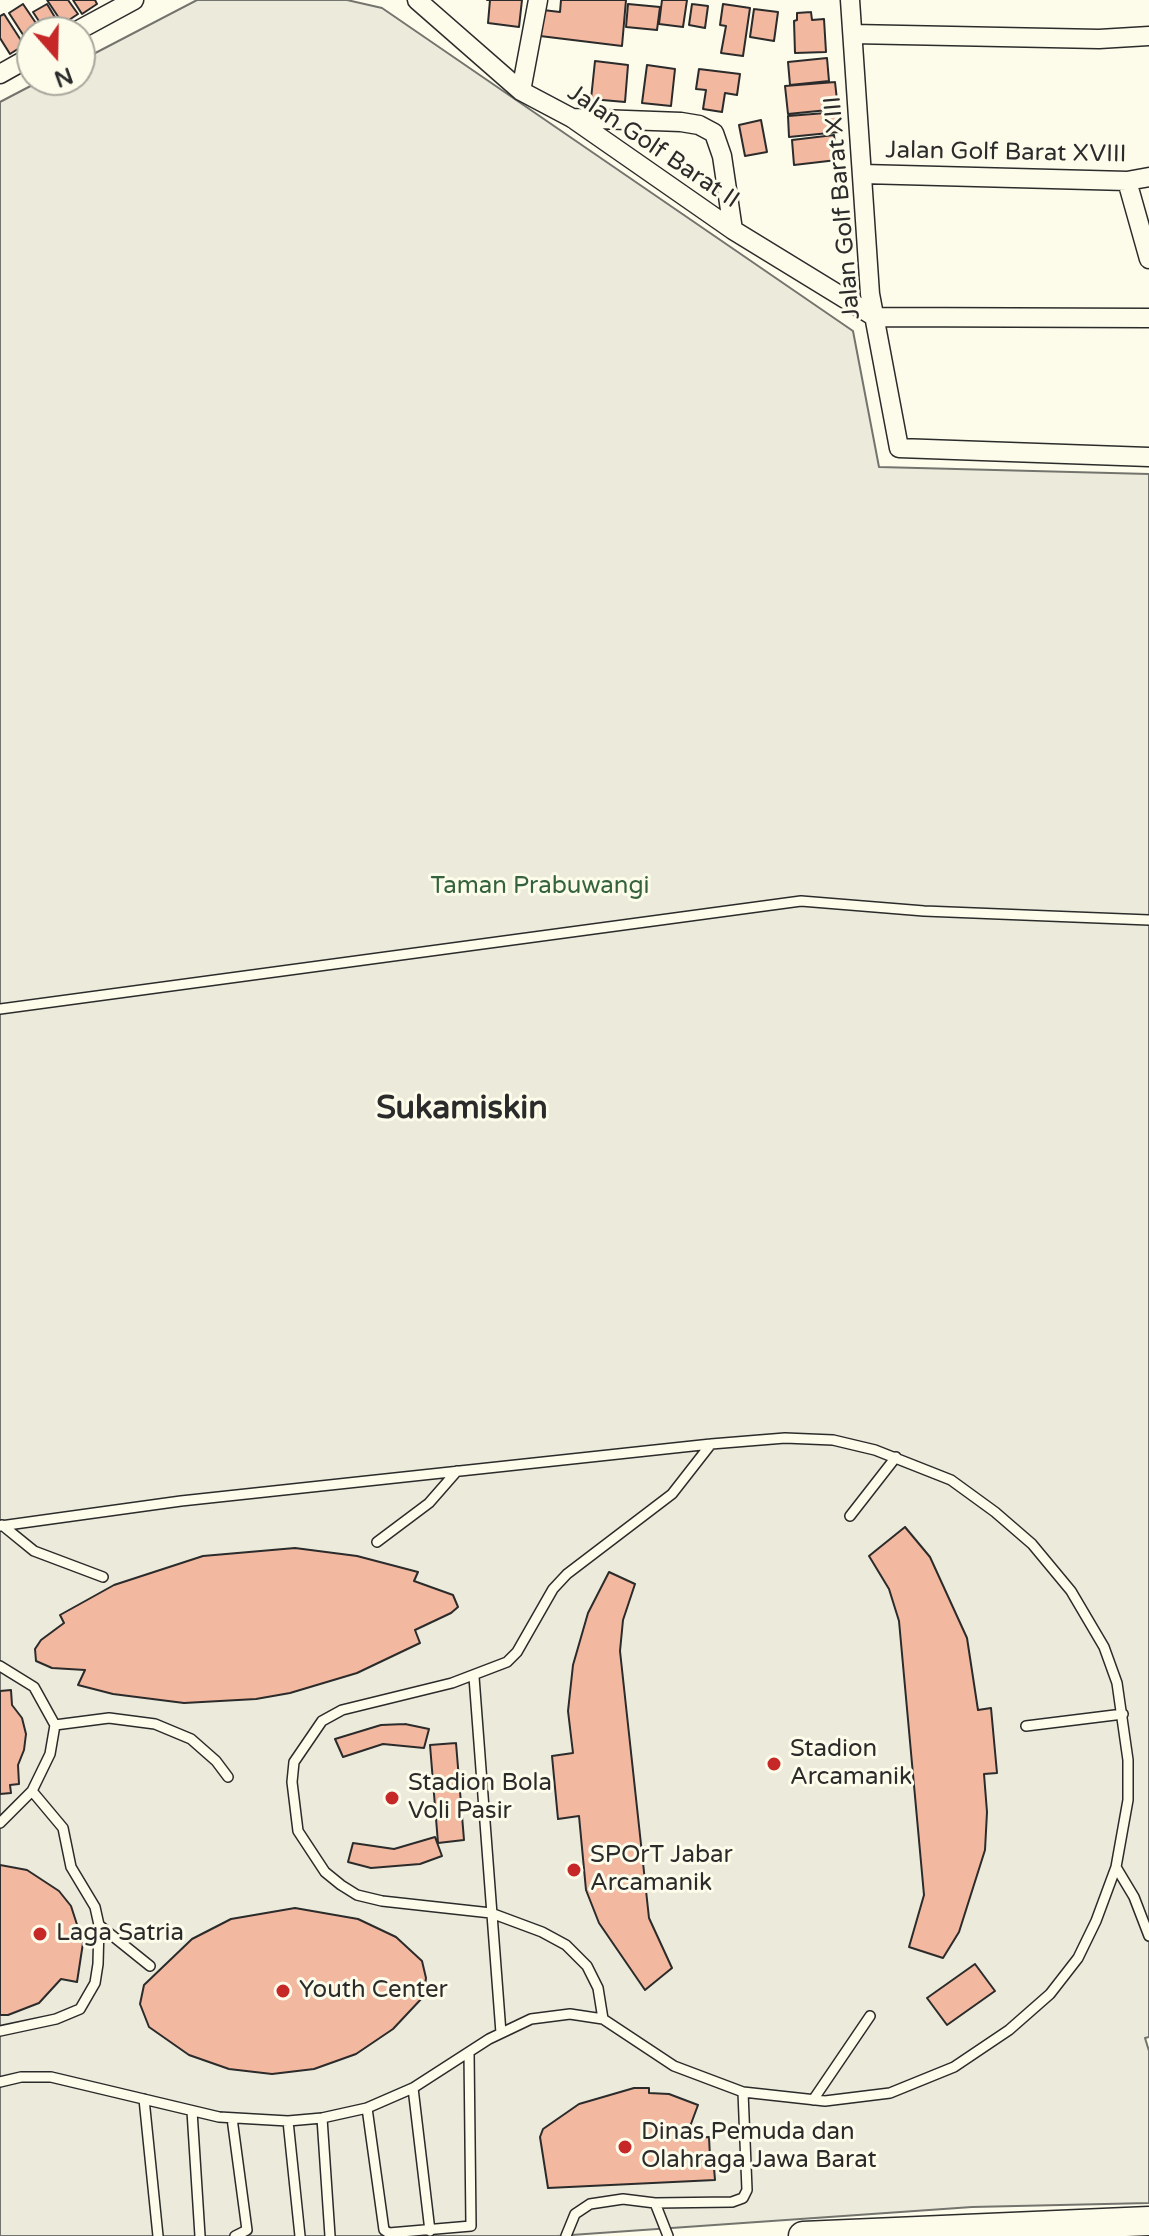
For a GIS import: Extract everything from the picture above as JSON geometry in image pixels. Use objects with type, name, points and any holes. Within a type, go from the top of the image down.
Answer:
[{"type":"main road","points":[[803,2236],[1149,2221]]},
{"type":"street","points":[[107,6],[134,0]]},
{"type":"street","name":"Jalan Golf Barat II","points":[[417,0],[521,91],[572,118],[733,230],[875,317]]},
{"type":"street","points":[[521,91],[538,0]]},
{"type":"street","name":"Jalan Golf Barat XIII","points":[[850,0],[870,294],[897,445],[903,450],[1149,457]]},
{"type":"street","points":[[853,34],[1099,39],[1149,36]]},
{"type":"street","points":[[572,118],[681,122],[699,125],[714,133],[722,156],[733,230]]},
{"type":"street","name":"Jalan Golf Barat XVIII","points":[[863,174],[1127,181],[1149,177]]},
{"type":"street","points":[[1127,181],[1149,259]]},
{"type":"street","points":[[875,317],[1149,318]]},
{"type":"lane","points":[[0,1009],[801,901],[924,911],[1149,920]]},
{"type":"lane","points":[[0,2082],[21,2077],[51,2077],[232,2118],[288,2121],[322,2118],[367,2108],[413,2088],[501,2033],[531,2019],[570,2014],[603,2019],[674,2066],[743,2092],[813,2100],[890,2093],[954,2067],[1009,2030],[1050,1994],[1078,1958],[1116,1867],[1128,1800],[1123,1714],[1117,1683],[1104,1647],[1071,1591],[1032,1544],[951,1480],[896,1457],[833,1440],[785,1438],[711,1444],[181,1501],[1,1526]]},
{"type":"lane","points":[[603,2019],[594,1977],[566,1945],[542,1932],[491,1913],[382,1901],[357,1895],[325,1872],[298,1831],[292,1782],[294,1762],[302,1746],[322,1721],[342,1710],[474,1677],[507,1662],[517,1652],[553,1589],[567,1574],[672,1494],[711,1444]]},
{"type":"lane","points":[[850,1516],[896,1457]]},
{"type":"lane","points":[[377,1542],[429,1503],[457,1471]]},
{"type":"lane","points":[[1,1526],[34,1551],[103,1577]]},
{"type":"lane","points":[[0,1666],[34,1687],[55,1725],[50,1754],[32,1791],[0,1823]]},
{"type":"lane","points":[[474,1677],[501,2033]]},
{"type":"lane","points":[[1026,1726],[1123,1714]]},
{"type":"lane","points":[[55,1725],[109,1718],[155,1724],[191,1739],[228,1777]]},
{"type":"lane","points":[[0,2031],[56,2019],[80,2009],[95,1983],[99,1925],[92,1901],[71,1867],[63,1828],[32,1791]]},
{"type":"lane","points":[[1116,1867],[1134,1897],[1149,1936]]},
{"type":"lane","points":[[99,1925],[150,1966]]},
{"type":"lane","points":[[813,2100],[870,2016]]},
{"type":"lane","points":[[367,2108],[383,2228],[389,2233],[468,2226],[473,2222],[469,2052]]},
{"type":"lane","points":[[413,2088],[430,2231]]},
{"type":"lane","points":[[566,2236],[575,2214],[590,2204],[623,2199],[655,2203],[732,2202],[743,2198],[747,2190],[743,2092]]},
{"type":"lane","points":[[144,2099],[158,2236]]},
{"type":"lane","points":[[192,2111],[200,2236]]},
{"type":"lane","points":[[232,2118],[247,2230],[235,2236]]},
{"type":"lane","points":[[322,2118],[330,2236]]},
{"type":"lane","points":[[288,2121],[300,2236]]},
{"type":"lane","points":[[655,2203],[668,2236]]},
{"type":"green space","name":"Taman Prabuwangi","points":[[197,0],[347,0],[382,8],[853,331],[879,467],[1149,474],[1149,2037],[1145,2038],[1149,2051],[1149,2203],[972,2207],[557,2236],[0,2236],[0,102],[16,94],[96,96],[96,53]]},
{"type":"building","points":[[47,0],[68,0],[78,14],[75,16],[58,16]]},
{"type":"building","points":[[73,0],[95,0],[97,4],[82,14]]},
{"type":"building","points":[[490,0],[522,0],[519,27],[488,23]]},
{"type":"building","points":[[561,0],[626,0],[622,46],[540,36],[543,10],[560,12]]},
{"type":"building","points":[[662,0],[687,0],[683,27],[659,24]]},
{"type":"building","points":[[23,4],[31,16],[16,16],[16,24],[9,13]]},
{"type":"building","points":[[47,4],[54,16],[36,16],[33,12]]},
{"type":"building","points":[[628,4],[660,7],[657,30],[626,27]]},
{"type":"building","points":[[692,4],[708,6],[705,28],[689,25]]},
{"type":"building","points":[[723,4],[750,8],[743,56],[721,53],[726,26],[720,25]]},
{"type":"building","points":[[754,9],[778,12],[774,41],[750,37]]},
{"type":"building","points":[[811,12],[812,20],[824,19],[826,52],[795,53],[794,21],[797,20],[797,13]]},
{"type":"building","points":[[4,14],[16,33],[16,50],[10,54],[0,38],[0,16]]},
{"type":"building","points":[[827,58],[829,81],[790,85],[788,62]]},
{"type":"building","points":[[595,61],[628,65],[625,102],[591,99]]},
{"type":"building","points":[[647,65],[675,69],[671,106],[642,103]]},
{"type":"building","points":[[699,69],[740,74],[737,95],[725,93],[722,112],[703,109],[706,90],[696,89]]},
{"type":"building","points":[[835,82],[838,109],[788,114],[785,86]]},
{"type":"building","points":[[838,112],[839,132],[789,137],[788,116]]},
{"type":"building","points":[[761,120],[767,152],[745,156],[739,125]]},
{"type":"building","points":[[834,135],[837,160],[794,165],[792,140]]},
{"type":"building","points":[[905,1527],[930,1557],[967,1638],[978,1710],[991,1708],[997,1773],[984,1774],[987,1812],[985,1850],[959,1932],[943,1958],[909,1947],[924,1895],[899,1621],[889,1589],[869,1556]]},
{"type":"building","points":[[295,1548],[357,1556],[418,1572],[414,1581],[453,1595],[458,1607],[415,1630],[420,1643],[357,1673],[290,1693],[256,1699],[184,1703],[113,1694],[78,1685],[85,1670],[52,1668],[36,1661],[35,1649],[41,1640],[64,1623],[60,1615],[114,1585],[203,1556]]},
{"type":"building","points":[[609,1572],[635,1584],[623,1620],[620,1651],[649,1918],[672,1968],[645,1990],[599,1923],[586,1890],[579,1816],[558,1819],[552,1756],[573,1753],[568,1711],[573,1665],[588,1613]]},
{"type":"building","points":[[11,1690],[12,1705],[22,1718],[26,1734],[18,1765],[19,1784],[10,1785],[11,1793],[0,1794],[0,1691]]},
{"type":"building","points":[[405,1724],[429,1729],[424,1748],[383,1744],[343,1757],[335,1739],[381,1725]]},
{"type":"building","points":[[456,1743],[464,1840],[438,1843],[430,1745]]},
{"type":"building","points":[[435,1837],[442,1856],[420,1864],[371,1868],[348,1862],[353,1843],[394,1849]]},
{"type":"building","name":"Laga Satria","points":[[0,1865],[27,1870],[59,1891],[71,1906],[83,1943],[77,1982],[61,1979],[39,2003],[8,2015],[0,2015]]},
{"type":"building","name":"Youth Center","points":[[295,1908],[358,1919],[396,1937],[422,1961],[426,1978],[423,1997],[393,2029],[356,2054],[314,2069],[272,2074],[229,2069],[189,2055],[149,2027],[140,2004],[144,1985],[192,1939],[231,1919]]},
{"type":"building","points":[[975,1964],[995,1991],[947,2025],[927,1998]]},
{"type":"building","name":"Dinas Pemuda dan Olahraga Jawa Barat","points":[[634,2088],[649,2088],[649,2093],[669,2094],[698,2105],[688,2132],[693,2132],[694,2138],[709,2137],[710,2157],[721,2156],[721,2168],[714,2168],[715,2180],[548,2188],[540,2137],[543,2129],[579,2104]]},
{"type":"place","name":"Stadion Arcamanik","points":[[774,1764]]},
{"type":"place","name":"Stadion Bola Voli Pasir","points":[[392,1798]]},
{"type":"place","name":"SPOrT Jabar Arcamanik","points":[[574,1870]]},
{"type":"place","name":"Laga Satria","points":[[40,1934]]},
{"type":"place","name":"Youth Center","points":[[283,1991]]},
{"type":"place","name":"Dinas Pemuda dan Olahraga Jawa Barat","points":[[625,2147]]},
{"type":"district","name":"Sukamiskin","points":[[462,1110]]}]
